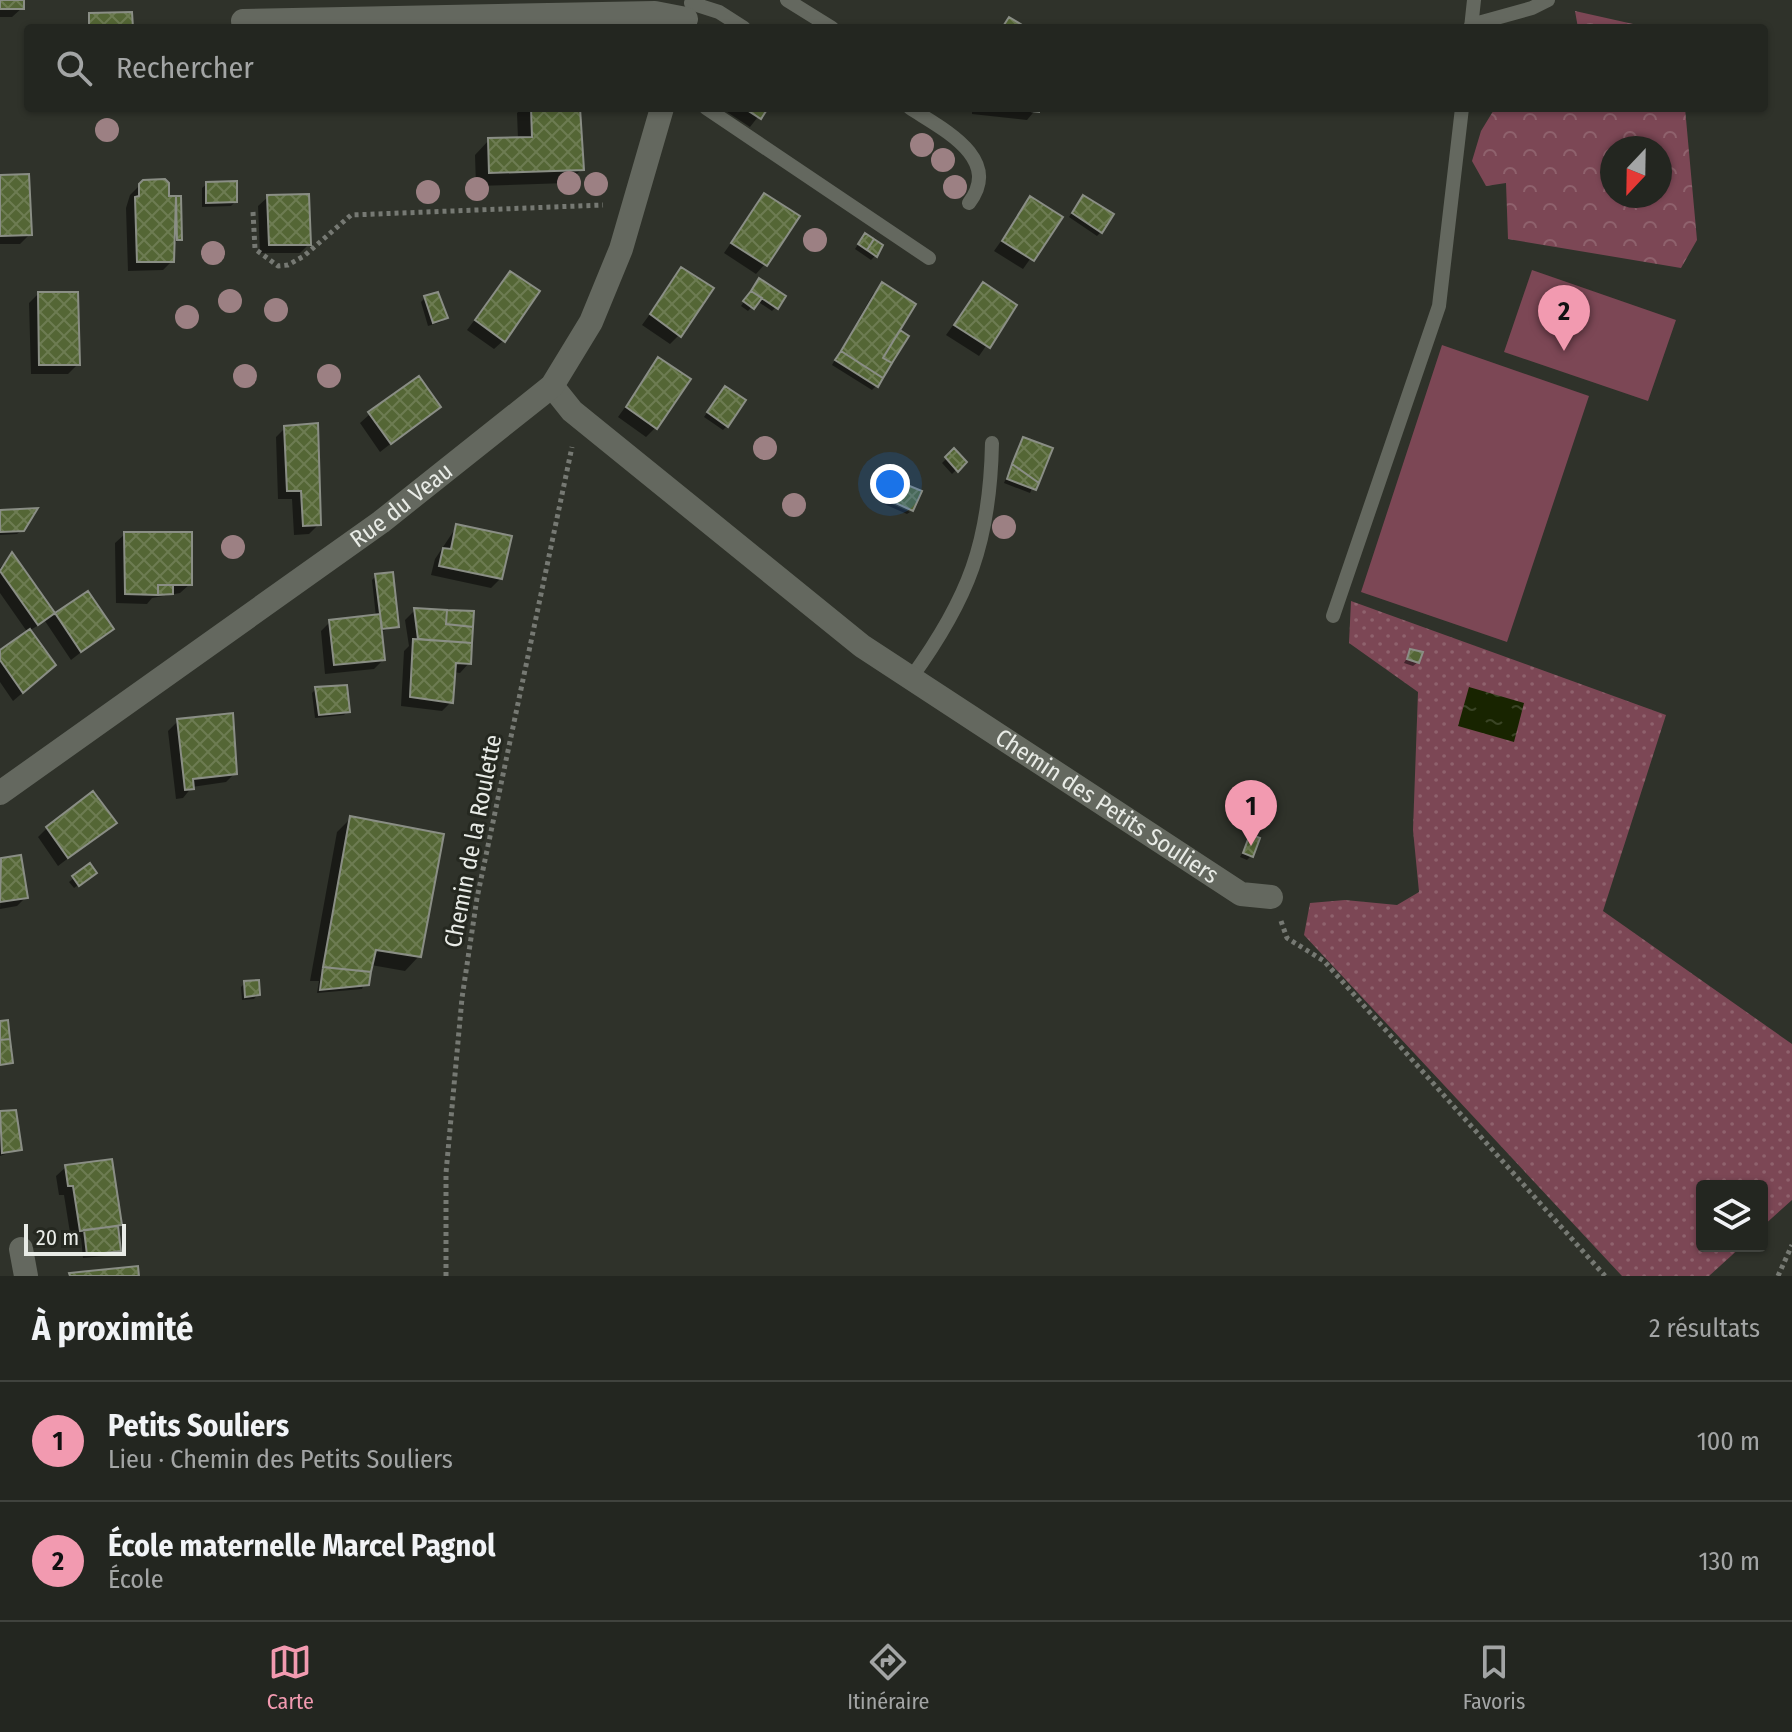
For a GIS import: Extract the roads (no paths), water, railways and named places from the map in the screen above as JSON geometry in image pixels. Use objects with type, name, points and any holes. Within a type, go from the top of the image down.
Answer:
[{"type":"street","points":[[243,21],[688,13]]},
{"type":"street","name":"Rue du Veau","points":[[0,793],[381,522],[552,386],[591,322],[631,213],[661,112]]},
{"type":"street","name":"Chemin des Petits Souliers","points":[[552,386],[572,411],[862,646],[1241,894],[1271,897]]},
{"type":"street","points":[[21,1249],[26,1276]]},
{"type":"lane","points":[[787,0],[826,24]]},
{"type":"lane","points":[[1471,24],[1474,0]]},
{"type":"lane","points":[[1478,24],[1548,0]]},
{"type":"lane","points":[[688,13],[719,12],[738,24]]},
{"type":"lane","points":[[712,112],[929,258]]},
{"type":"lane","points":[[916,112],[961,142],[975,158],[980,173],[978,190],[969,203]]},
{"type":"lane","points":[[1333,616],[1439,306],[1462,112]]},
{"type":"lane","points":[[911,678],[944,633],[967,590],[991,495],[992,443]]},
{"type":"water","points":[[1469,687],[1524,703],[1514,742],[1458,726]]},
{"type":"place","name":"École maternelle Marcel Pagnol","points":[[1564,351]]},
{"type":"place","name":"Petits Souliers","points":[[1251,846]]}]
